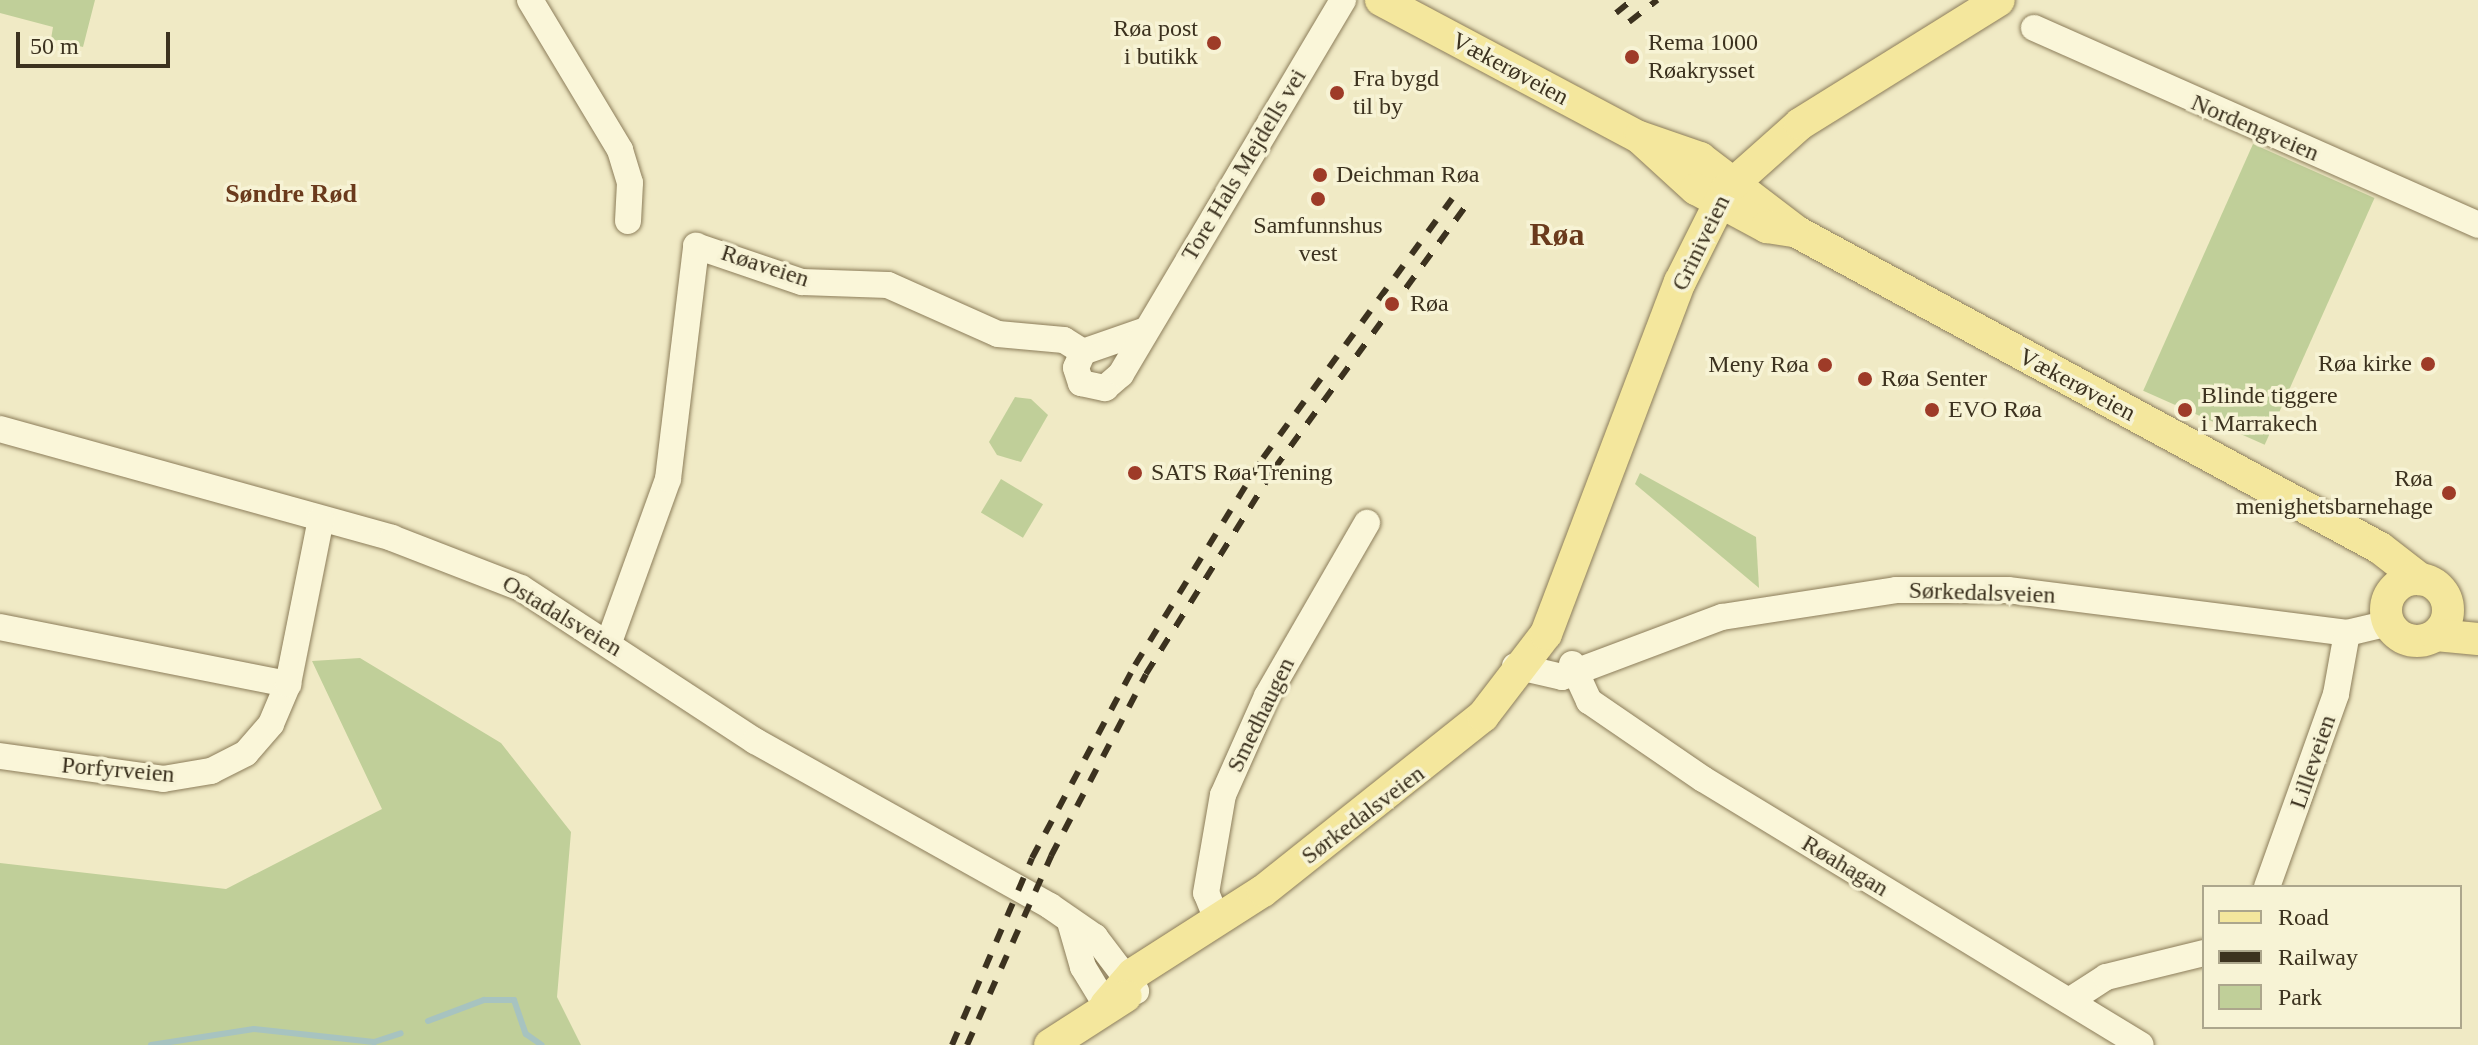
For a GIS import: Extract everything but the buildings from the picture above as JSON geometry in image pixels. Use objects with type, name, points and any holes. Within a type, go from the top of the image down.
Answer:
[{"type":"main road","name":"Griniveien","points":[[1522,662],[1571,562],[1726,190],[1800,124],[1999,0]]},
{"type":"main road","name":"Vækerøveien","points":[[1395,3],[1639,137],[1726,190],[1767,227],[1797,232],[2356,540],[2420,579]]},
{"type":"main road","name":"Vækerøveien","points":[[2356,540],[2389,609]]},
{"type":"main road","points":[[2478,621],[2448,604],[2439,587],[2420,579],[2389,609],[2414,641],[2436,635],[2478,639]]},
{"type":"main road","points":[[2436,635],[2448,604]]},
{"type":"main road","name":"Sørkedalsveien","points":[[1050,1045],[1437,758],[1522,662]]},
{"type":"street","points":[[530,0],[620,150],[630,183],[628,221]]},
{"type":"street","name":"Tore Hals Mejdells vei","points":[[1083,352],[1076,368],[1081,383],[1105,388],[1146,330],[1343,0]]},
{"type":"street","name":"Nordengveien","points":[[2034,28],[2478,225]]},
{"type":"street","name":"Røaveien","points":[[609,642],[668,479],[696,246],[802,282],[888,285],[998,334],[1064,340],[1083,352]]},
{"type":"street","points":[[1083,352],[1146,330]]},
{"type":"street","name":"Ostadalsveien","points":[[0,429],[321,519],[476,568],[609,642],[755,741],[1095,937],[1132,985]]},
{"type":"street","name":"Porfyrveien","points":[[0,756],[163,779],[200,774],[257,742],[288,684],[321,519]]},
{"type":"street","name":"Smedhaugen","points":[[1210,928],[1206,893],[1223,795],[1267,696],[1367,523]]},
{"type":"street","name":"Sørkedalsveien","points":[[1522,662],[1554,677],[1722,617],[1896,590],[2008,590],[2347,633],[2389,609]]},
{"type":"street","points":[[0,627],[288,684]]},
{"type":"street","name":"Lilleveien","points":[[2268,885],[2336,694],[2347,633]]},
{"type":"street","name":"Røahagan","points":[[1575,667],[1589,701],[1703,779],[2141,1045]]},
{"type":"street","points":[[1070,922],[1083,967],[1106,1005]]},
{"type":"street","points":[[2069,1001],[2106,977],[2202,953]]},
{"type":"green space","points":[[0,0],[95,0],[83,47],[51,39],[53,27],[0,13]]},
{"type":"green space","points":[[2253,144],[2375,198],[2265,445],[2143,391]]},
{"type":"green space","points":[[1015,397],[1031,399],[1048,415],[1021,462],[997,455],[989,442]]},
{"type":"green space","points":[[1640,473],[1756,537],[1759,588],[1635,484]]},
{"type":"green space","points":[[1001,479],[1043,504],[1023,538],[981,512]]},
{"type":"green space","points":[[360,658],[501,743],[571,832],[557,997],[581,1045],[0,1045],[0,863],[226,889],[382,809],[312,661]]},
{"type":"waterway","points":[[428,1021],[484,1000],[514,1000],[526,1034],[542,1045]]},
{"type":"waterway","points":[[151,1045],[254,1029],[374,1042],[401,1033]]},
{"type":"railway","points":[[1616,13],[1632,0]]},
{"type":"railway","points":[[1629,22],[1657,0]]},
{"type":"railway","points":[[952,1045],[1032,858],[1135,665],[1263,458],[1452,199]]},
{"type":"railway","points":[[967,1045],[1051,856],[1146,674],[1274,469],[1464,208]]},
{"type":"place","name":"Røa post i butikk","points":[[1214,43]]},
{"type":"place","name":"Rema 1000 Røakrysset","points":[[1632,57]]},
{"type":"place","name":"Fra bygd til by","points":[[1337,93]]},
{"type":"place","name":"Deichman Røa","points":[[1320,175]]},
{"type":"place","name":"Samfunnshus vest","points":[[1318,199]]},
{"type":"place","name":"Røa","points":[[1392,304]]},
{"type":"place","name":"Røa kirke","points":[[2428,364]]},
{"type":"place","name":"Meny Røa","points":[[1825,365]]},
{"type":"place","name":"Røa Senter","points":[[1865,379]]},
{"type":"place","name":"EVO Røa","points":[[1932,410]]},
{"type":"place","name":"Blinde tiggere i Marrakech","points":[[2185,410]]},
{"type":"place","name":"SATS Røa Trening","points":[[1135,473]]},
{"type":"place","name":"Røa menighetsbarnehage","points":[[2449,493]]},
{"type":"district","name":"Søndre Rød","points":[[291,194]]},
{"type":"district","name":"Røa","points":[[1557,234]]}]
